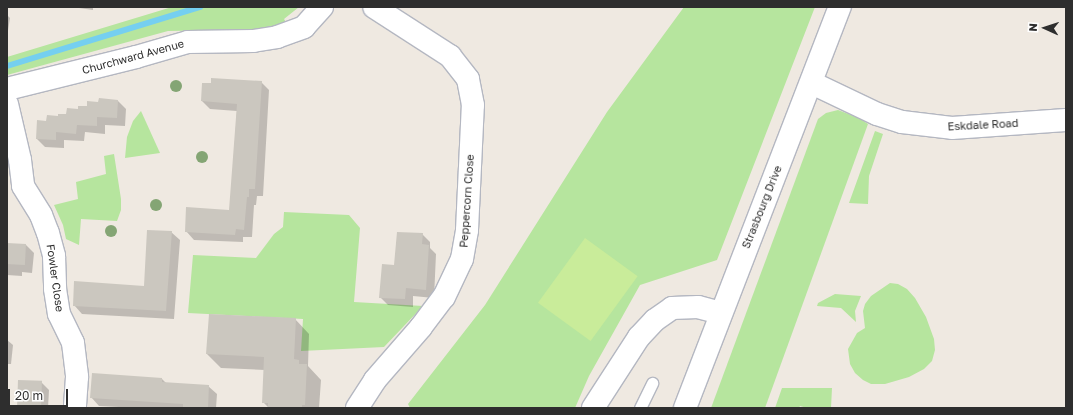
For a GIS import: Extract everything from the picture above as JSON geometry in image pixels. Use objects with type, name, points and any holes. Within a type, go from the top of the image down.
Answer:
[{"type":"street","name":"Churchward Avenue","points":[[7,89],[136,57],[188,42],[253,41],[277,37],[304,27],[322,7]]},
{"type":"street","name":"Peppercorn Close","points":[[357,408],[375,380],[421,327],[444,296],[462,259],[467,230],[473,105],[468,80],[450,56],[374,7]]},
{"type":"street","name":"Strasbourg Drive","points":[[685,408],[720,313],[812,83],[840,7]]},
{"type":"street","name":"Eskdale Road","points":[[812,83],[877,114],[902,122],[952,128],[1066,120]]},
{"type":"street","name":"Fowler Close","points":[[7,104],[20,160],[23,186],[41,215],[48,233],[54,256],[55,289],[59,314],[73,343],[77,377],[75,408]]},
{"type":"street","points":[[594,408],[640,337],[655,320],[672,308],[698,307],[720,313]]},
{"type":"lane","points":[[640,408],[652,383]]},
{"type":"green space","points":[[172,7],[299,7],[284,19],[287,24],[277,29],[168,31],[7,75],[7,57]]},
{"type":"green space","points":[[684,7],[815,7],[717,260],[640,285],[589,376],[575,408],[410,408],[408,404],[485,305],[607,112]]},
{"type":"green space","points":[[838,110],[859,118],[868,124],[765,408],[711,408],[818,119],[826,113]]},
{"type":"green space","points":[[141,111],[160,153],[125,158],[127,137],[133,121]]},
{"type":"green space","points":[[875,131],[883,134],[869,176],[868,204],[849,203]]},
{"type":"green space","points":[[114,154],[121,199],[121,210],[117,221],[81,219],[79,245],[66,239],[63,225],[54,205],[78,199],[76,182],[106,174],[104,156]]},
{"type":"green space","points":[[284,212],[349,215],[360,228],[354,302],[423,306],[384,347],[301,351],[303,319],[188,313],[193,255],[256,258],[274,234],[283,227]]},
{"type":"green space","points":[[585,238],[638,276],[591,341],[538,303]]},
{"type":"green space","points":[[890,283],[898,284],[907,289],[915,298],[926,317],[934,339],[935,350],[932,361],[924,369],[909,377],[885,384],[871,384],[863,380],[855,373],[850,364],[848,349],[857,333],[865,328],[863,311],[865,304],[871,296]]},
{"type":"green space","points":[[835,294],[861,296],[855,311],[856,322],[841,308],[817,306],[818,303]]},
{"type":"green space","points":[[782,388],[832,388],[831,408],[807,408],[800,406],[799,408],[775,408]]},
{"type":"building","points":[[211,78],[262,81],[255,189],[249,189],[244,230],[236,229],[235,235],[185,232],[186,207],[229,210],[237,104],[201,101],[202,83],[211,83]]},
{"type":"building","points":[[99,98],[118,100],[117,118],[97,117],[97,126],[77,125],[76,134],[56,132],[56,140],[36,139],[37,120],[46,121],[47,115],[58,116],[58,114],[66,114],[67,108],[78,109],[78,106],[87,106],[87,101],[98,102]]},
{"type":"building","points":[[147,230],[172,231],[166,311],[73,306],[74,281],[144,286]]},
{"type":"building","points":[[397,232],[423,233],[422,244],[429,245],[426,290],[406,288],[405,299],[379,298],[382,264],[394,265]]},
{"type":"building","points":[[7,243],[26,244],[25,265],[7,264]]},
{"type":"building","points":[[209,314],[296,318],[294,359],[299,360],[299,364],[307,364],[305,405],[302,405],[302,408],[268,408],[268,403],[262,403],[264,357],[206,354]]},
{"type":"building","points":[[92,373],[162,378],[162,382],[209,385],[208,408],[183,408],[183,404],[90,398]]},
{"type":"building","points":[[18,380],[42,381],[41,408],[17,408]]},
{"type":"waterway","points":[[7,66],[200,7]]}]
